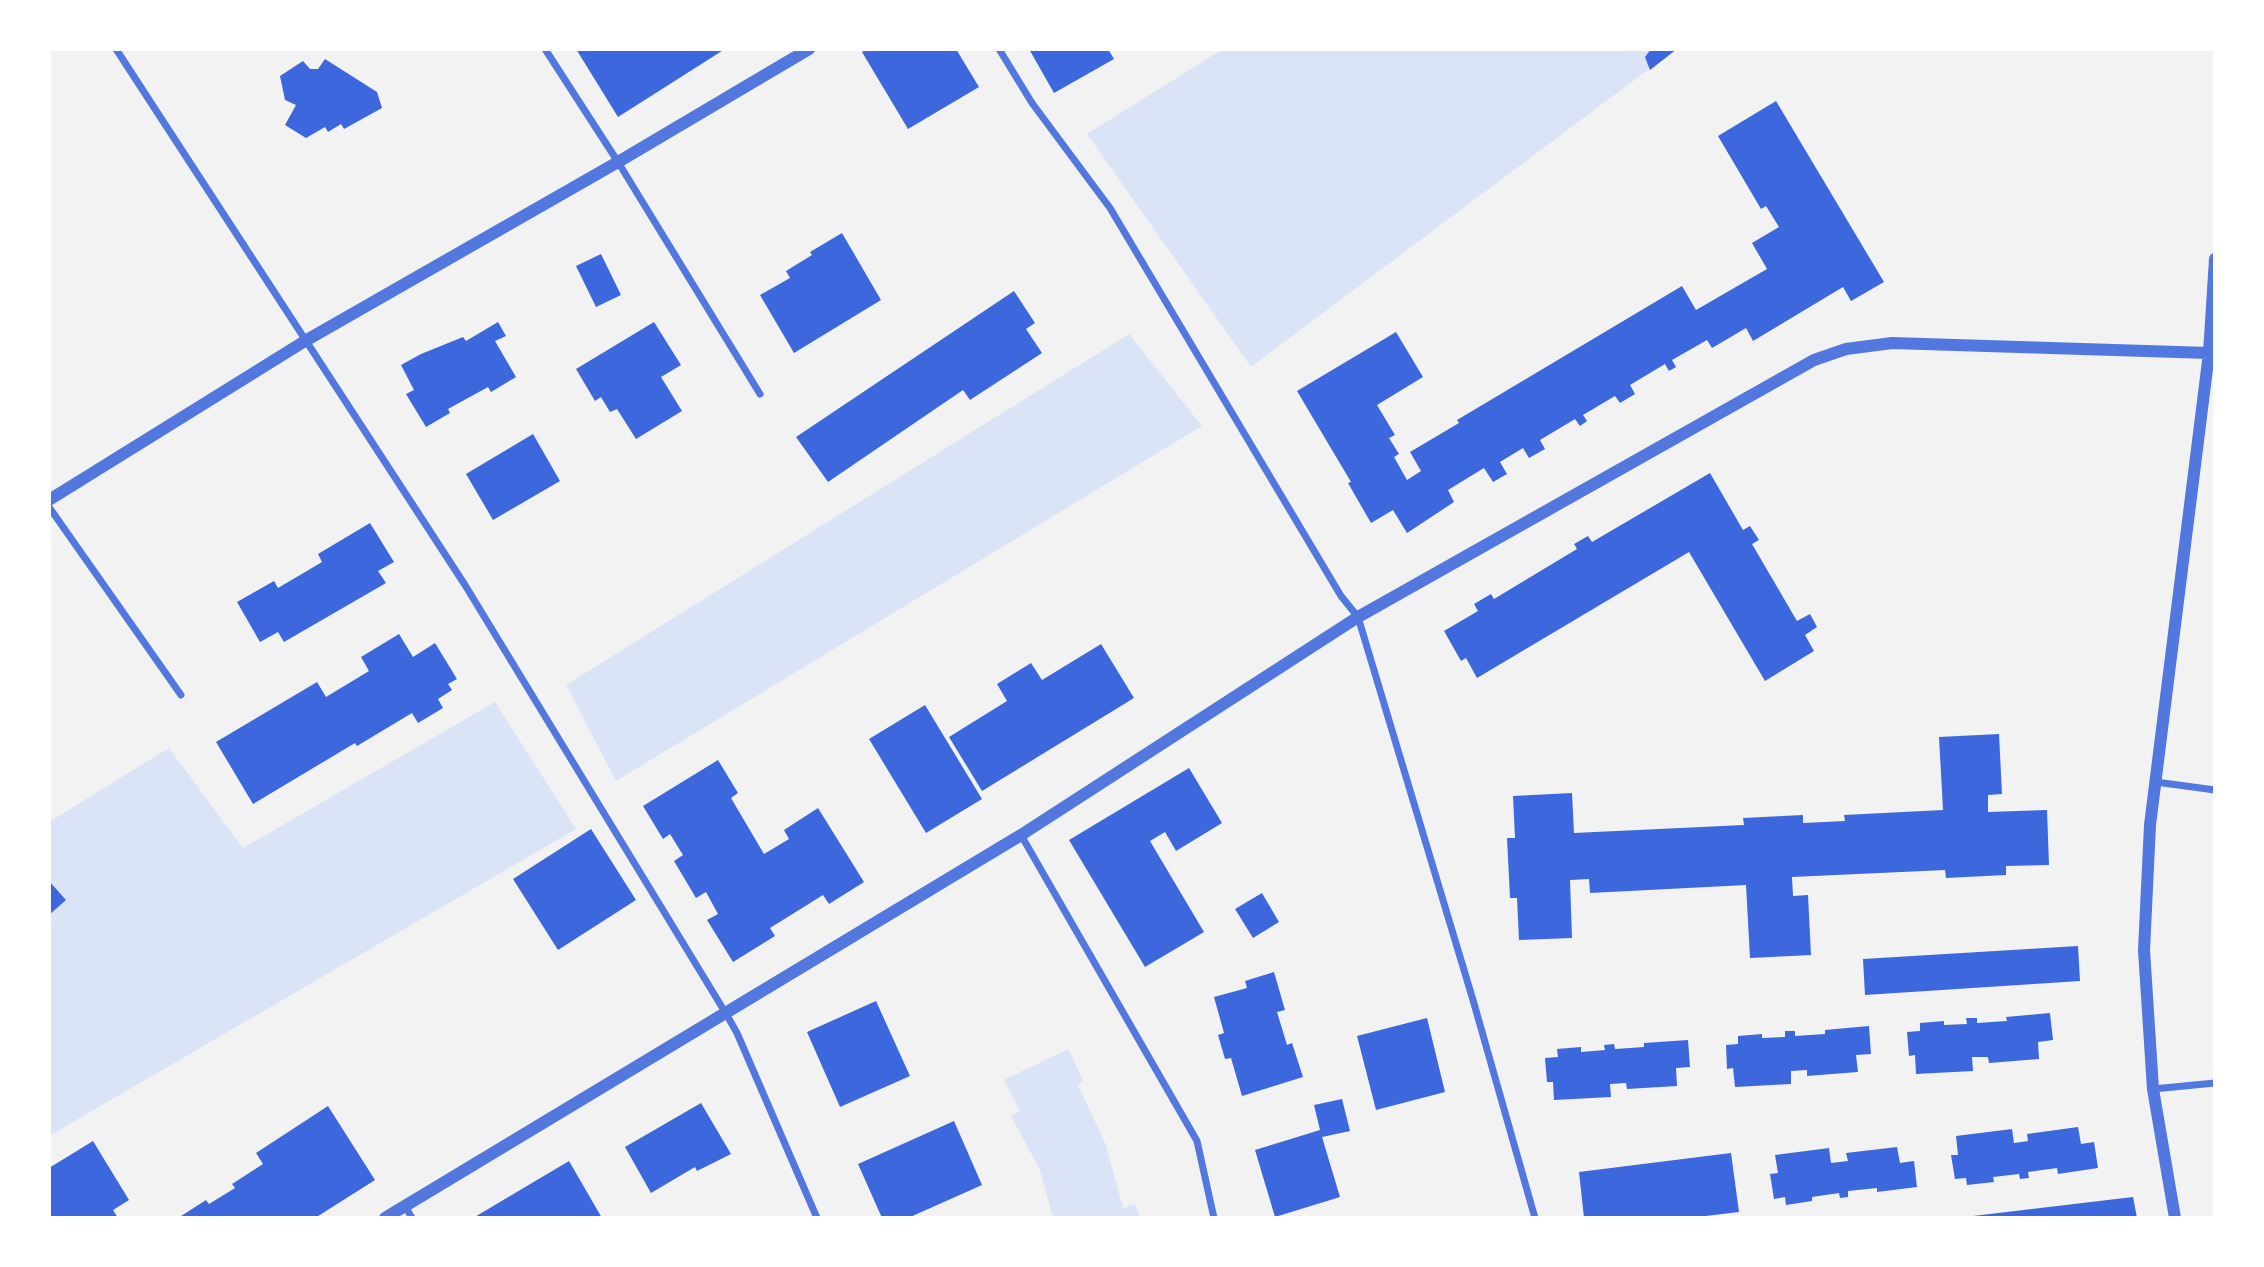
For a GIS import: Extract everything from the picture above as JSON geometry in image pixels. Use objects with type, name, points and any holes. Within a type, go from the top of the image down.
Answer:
[{"type":"street","points":[[116,49],[465,585],[737,1033],[817,1218]]},
{"type":"street","points":[[545,49],[618,162],[760,394]]},
{"type":"street","points":[[49,500],[305,341],[809,49]]},
{"type":"street","points":[[999,49],[1032,103],[1110,208],[1341,596],[1358,617],[1535,1218]]},
{"type":"street","points":[[2175,1218],[2154,1089],[2144,950],[2150,825],[2209,353],[2215,259]]},
{"type":"street","points":[[385,1218],[1021,835],[1358,617],[1814,360],[1846,349],[1892,343],[2209,353]]},
{"type":"street","points":[[49,507],[181,695]]},
{"type":"street","points":[[2156,782],[2215,790]]},
{"type":"street","points":[[1021,835],[1197,1142],[1214,1218]]},
{"type":"street","points":[[2154,1089],[2215,1083]]},
{"type":"street","points":[[405,1206],[412,1218]]},
{"type":"shaded area","points":[[1223,49],[1676,49],[1251,367],[1087,134]]},
{"type":"shaded area","points":[[1129,334],[1202,426],[616,781],[566,685]]},
{"type":"shaded area","points":[[495,702],[576,829],[49,1136],[49,822],[169,748],[243,848]]},
{"type":"shaded area","points":[[1068,1049],[1083,1080],[1078,1085],[1106,1145],[1123,1208],[1135,1204],[1140,1218],[1053,1218],[1040,1170],[1011,1116],[1020,1111],[1004,1080]]},
{"type":"building","points":[[576,49],[725,49],[618,117]]},
{"type":"building","points":[[867,49],[956,49],[979,87],[908,129],[862,52]]},
{"type":"building","points":[[1029,49],[1108,49],[1114,59],[1054,93]]},
{"type":"building","points":[[1651,49],[1677,49],[1650,70],[1645,57]]},
{"type":"building","points":[[325,59],[377,92],[382,108],[344,129],[341,124],[328,132],[325,127],[306,138],[285,125],[296,105],[285,100],[280,76],[303,61],[310,69],[318,69]]},
{"type":"building","points":[[1776,101],[1884,282],[1851,301],[1843,287],[1753,341],[1746,328],[1712,348],[1707,340],[1672,360],[1676,367],[1669,371],[1665,364],[1630,385],[1635,394],[1620,403],[1615,396],[1583,415],[1587,421],[1580,426],[1575,419],[1540,440],[1545,449],[1529,458],[1523,448],[1500,462],[1507,474],[1493,482],[1484,468],[1448,490],[1454,502],[1407,533],[1393,510],[1371,523],[1348,483],[1351,482],[1297,391],[1396,332],[1423,377],[1377,405],[1395,435],[1389,438],[1399,454],[1394,457],[1407,480],[1421,471],[1410,452],[1459,423],[1457,420],[1682,286],[1696,310],[1767,269],[1752,243],[1779,227],[1766,206],[1761,209],[1718,136]]},
{"type":"building","points":[[842,233],[881,300],[794,353],[760,295],[790,278],[786,271],[812,255],[810,252]]},
{"type":"building","points":[[601,254],[621,295],[596,307],[576,266]]},
{"type":"building","points":[[1014,291],[1035,323],[1026,329],[1042,353],[970,400],[963,390],[828,482],[796,437]]},
{"type":"building","points":[[498,322],[506,336],[495,341],[516,377],[491,392],[488,387],[448,409],[450,413],[426,427],[406,394],[414,390],[401,365],[463,337],[466,341]]},
{"type":"building","points":[[654,322],[681,365],[661,377],[682,411],[636,439],[617,409],[610,412],[601,397],[595,401],[576,369]]},
{"type":"building","points":[[533,434],[560,481],[493,520],[466,474]]},
{"type":"building","points":[[1710,473],[1743,530],[1750,526],[1759,540],[1752,544],[1797,621],[1810,614],[1817,627],[1805,635],[1814,651],[1765,681],[1689,552],[1477,678],[1466,658],[1461,661],[1444,631],[1478,611],[1474,604],[1491,594],[1494,599],[1577,549],[1574,544],[1588,536],[1592,542]]},
{"type":"building","points":[[370,523],[394,562],[378,571],[386,583],[284,642],[278,632],[260,642],[237,602],[274,581],[278,588],[322,562],[318,554]]},
{"type":"building","points":[[399,634],[413,657],[435,643],[457,679],[448,684],[452,690],[438,699],[443,708],[418,723],[412,713],[357,746],[355,743],[253,804],[216,742],[317,682],[326,697],[369,671],[361,657]]},
{"type":"building","points":[[1101,644],[1134,698],[982,791],[949,737],[1007,701],[997,684],[1031,663],[1042,680]]},
{"type":"building","points":[[925,705],[982,799],[926,833],[869,739]]},
{"type":"building","points":[[1999,734],[2002,794],[1988,795],[1988,812],[2047,810],[2049,865],[2006,866],[2006,875],[1946,878],[1945,870],[1792,877],[1793,896],[1808,895],[1811,955],[1750,958],[1746,885],[1590,893],[1589,879],[1570,880],[1572,938],[1519,940],[1517,898],[1510,898],[1507,838],[1515,838],[1513,796],[1572,793],[1574,833],[1744,825],[1743,818],[1803,815],[1803,823],[1845,821],[1844,815],[1943,810],[1939,737]]},
{"type":"building","points":[[718,760],[738,793],[731,798],[764,854],[789,839],[784,830],[818,808],[864,882],[829,904],[823,895],[770,928],[775,936],[733,962],[707,920],[718,914],[706,892],[696,898],[674,861],[683,855],[670,834],[663,839],[643,806]]},
{"type":"building","points":[[1189,768],[1222,823],[1176,851],[1165,832],[1150,841],[1204,932],[1145,967],[1069,840]]},
{"type":"building","points":[[591,829],[636,900],[558,950],[513,879]]},
{"type":"building","points":[[49,881],[66,900],[49,915]]},
{"type":"building","points":[[1262,893],[1279,922],[1253,938],[1235,909]]},
{"type":"building","points":[[2078,946],[2080,981],[1865,995],[1863,959]]},
{"type":"building","points":[[1274,972],[1285,1010],[1277,1012],[1287,1045],[1292,1043],[1303,1077],[1242,1096],[1231,1058],[1225,1059],[1218,1035],[1224,1033],[1214,997],[1247,988],[1245,981]]},
{"type":"building","points":[[876,1001],[910,1076],[840,1107],[807,1032]]},
{"type":"building","points":[[2050,1013],[2053,1040],[2038,1042],[2039,1059],[1989,1063],[1988,1057],[1972,1057],[1973,1071],[1916,1074],[1915,1055],[1909,1056],[1907,1032],[1920,1031],[1920,1023],[1944,1021],[1944,1025],[1967,1024],[1966,1018],[1977,1018],[1977,1023],[2007,1021],[2006,1017]]},
{"type":"building","points":[[1427,1018],[1445,1092],[1376,1110],[1357,1036]]},
{"type":"building","points":[[1869,1026],[1871,1054],[1856,1055],[1858,1072],[1807,1076],[1807,1070],[1791,1071],[1791,1084],[1735,1087],[1733,1068],[1727,1069],[1726,1045],[1738,1044],[1738,1036],[1762,1034],[1762,1038],[1785,1037],[1785,1031],[1795,1031],[1795,1036],[1825,1034],[1825,1030]]},
{"type":"building","points":[[1688,1040],[1690,1067],[1676,1068],[1677,1086],[1627,1089],[1626,1083],[1610,1084],[1611,1097],[1554,1100],[1553,1082],[1547,1082],[1545,1058],[1558,1057],[1557,1049],[1581,1047],[1581,1052],[1605,1050],[1604,1045],[1614,1044],[1615,1049],[1644,1047],[1644,1043]]},
{"type":"building","points":[[1342,1099],[1350,1131],[1322,1137],[1340,1197],[1275,1217],[1255,1150],[1320,1130],[1314,1105]]},
{"type":"building","points":[[701,1103],[731,1154],[697,1171],[695,1167],[651,1193],[625,1147]]},
{"type":"building","points":[[328,1106],[375,1180],[315,1218],[178,1218],[206,1200],[209,1204],[235,1188],[232,1184],[263,1164],[256,1153]]},
{"type":"building","points":[[954,1121],[982,1185],[908,1218],[882,1218],[858,1164]]},
{"type":"building","points":[[2078,1127],[2081,1144],[2094,1142],[2098,1168],[2058,1174],[2057,1168],[2028,1172],[2029,1178],[2020,1179],[2019,1174],[1993,1177],[1994,1182],[1967,1185],[1966,1178],[1955,1179],[1951,1155],[1958,1155],[1956,1136],[2012,1129],[2014,1143],[2028,1141],[2027,1134]]},
{"type":"building","points":[[93,1141],[129,1200],[113,1210],[118,1218],[49,1218],[49,1168]]},
{"type":"building","points":[[1897,1147],[1900,1163],[1914,1161],[1917,1187],[1877,1192],[1877,1188],[1848,1191],[1848,1197],[1840,1198],[1839,1193],[1786,1205],[1785,1197],[1774,1199],[1770,1174],[1778,1173],[1775,1155],[1829,1148],[1831,1163],[1848,1161],[1846,1153]]},
{"type":"building","points":[[1731,1153],[1739,1212],[1689,1218],[1584,1218],[1579,1172]]},
{"type":"building","points":[[569,1161],[602,1218],[473,1218]]},
{"type":"building","points":[[2133,1197],[2137,1218],[1973,1218],[1973,1216]]}]
